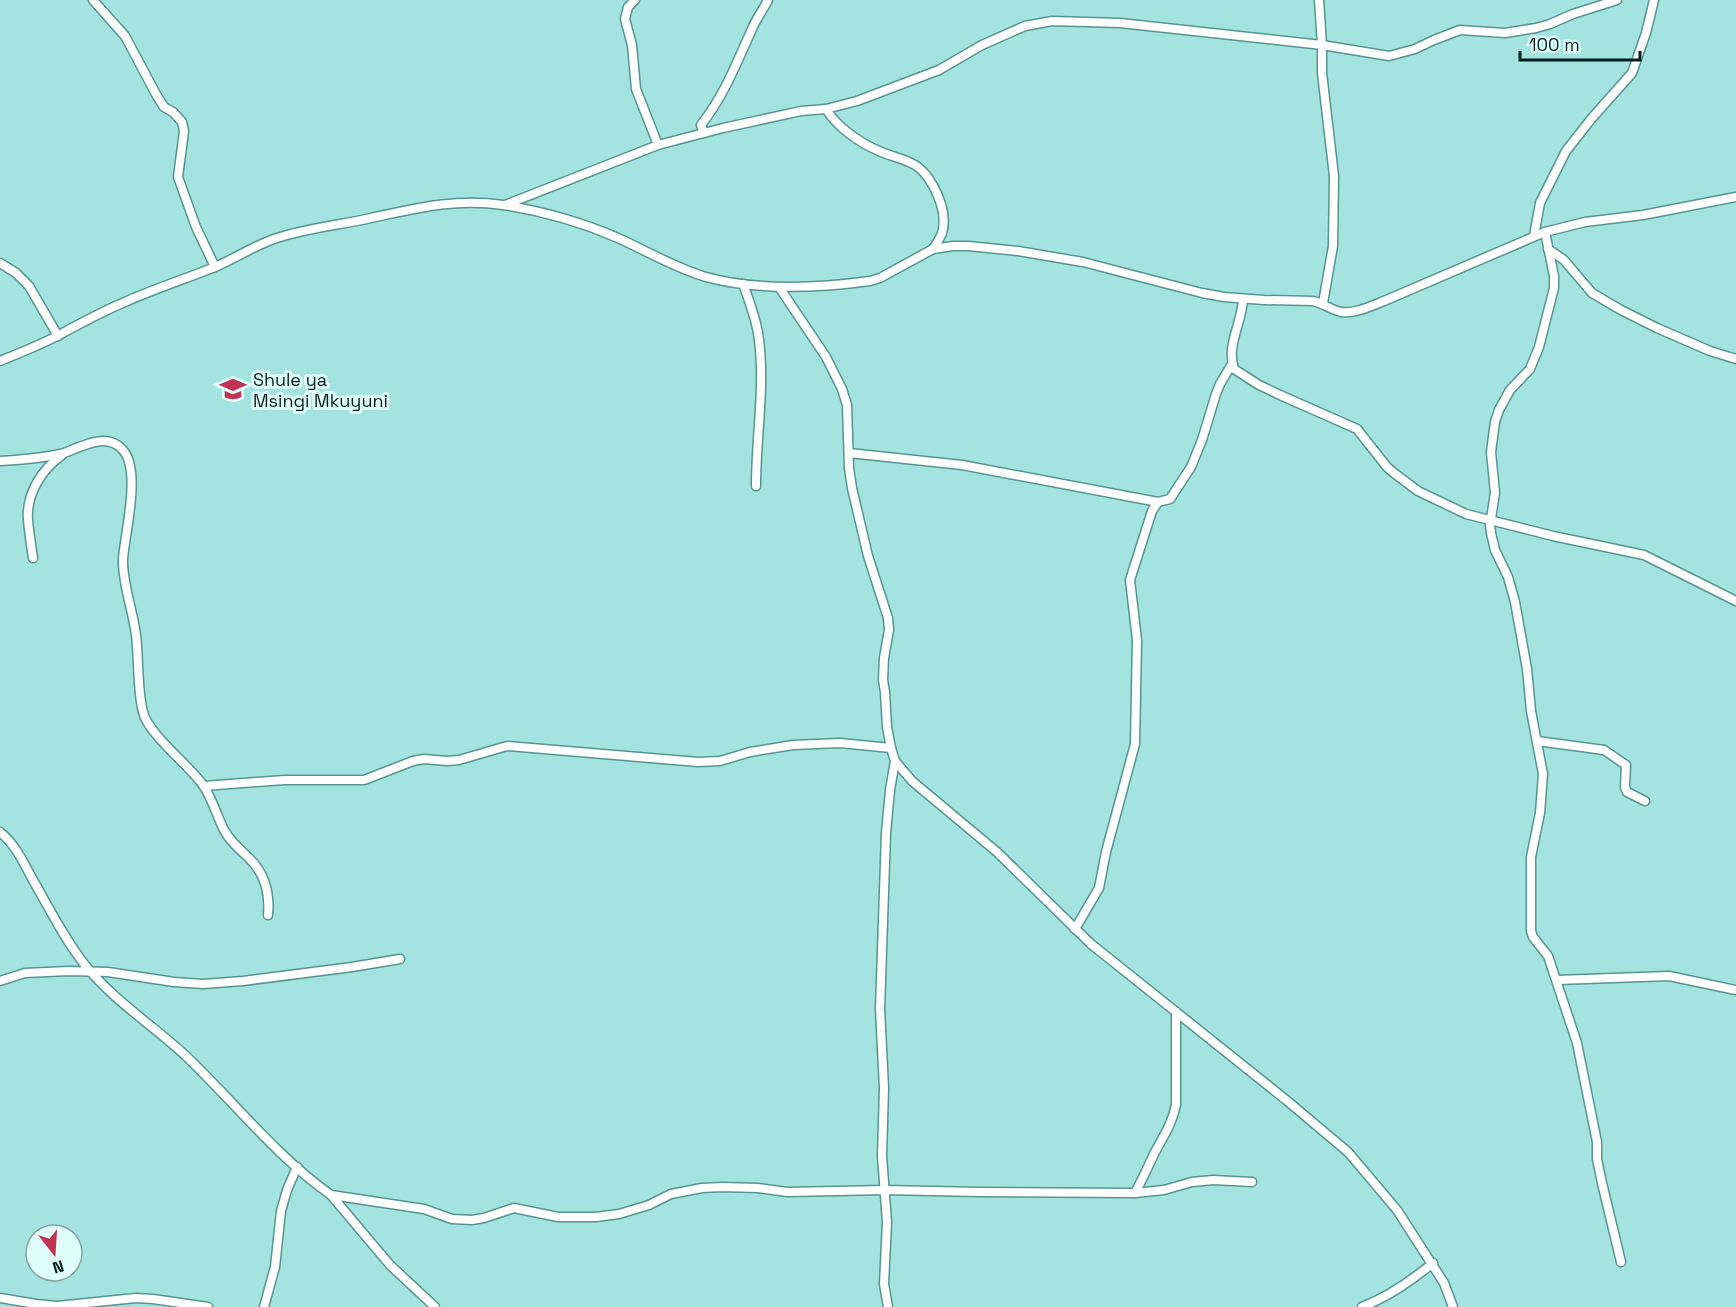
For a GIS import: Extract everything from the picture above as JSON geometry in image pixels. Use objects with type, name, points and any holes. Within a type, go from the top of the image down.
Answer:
[{"type":"street","points":[[93,0],[125,36],[164,107],[173,112],[182,122],[184,131],[178,177],[196,227],[215,267]]},
{"type":"street","points":[[635,0],[628,7],[625,19],[632,45],[636,88],[658,145]]},
{"type":"street","points":[[704,133],[701,125],[715,107],[726,87],[752,27],[768,0]]},
{"type":"street","points":[[1319,0],[1322,73],[1334,176],[1333,246],[1323,303]]},
{"type":"street","points":[[504,205],[658,145],[857,100],[939,70],[982,45],[1025,26],[1052,21],[1120,23],[1322,45],[1389,56],[1415,49],[1460,30],[1505,33],[1536,28],[1617,0]]},
{"type":"street","points":[[1534,236],[1540,203],[1566,151],[1632,73],[1646,33],[1654,0]]},
{"type":"street","points":[[825,109],[831,118],[868,146],[917,166],[928,177],[939,197],[944,228],[933,249]]},
{"type":"street","points":[[0,361],[58,336],[127,301],[215,267],[259,244],[294,232],[456,202],[474,201],[504,205],[560,217],[618,238],[656,258],[705,277],[743,284],[779,287],[855,283],[880,279],[933,249],[968,246],[1018,251],[1083,262],[1202,293],[1243,299],[1313,301],[1323,303],[1340,312],[1364,309],[1545,232],[1585,222],[1643,215],[1736,197]]},
{"type":"street","points":[[1545,232],[1554,276],[1554,288],[1539,347],[1530,369],[1510,390],[1495,422],[1491,452],[1495,493],[1490,525],[1495,550],[1508,577],[1515,602],[1543,774],[1540,813],[1531,857],[1531,931],[1548,956],[1577,1043],[1597,1142],[1597,1159],[1621,1262]]},
{"type":"street","points":[[1548,249],[1564,260],[1592,293],[1621,310],[1710,351],[1736,358]]},
{"type":"street","points":[[0,263],[16,273],[29,286],[58,336]]},
{"type":"street","points":[[743,284],[755,319],[759,352],[756,486]]},
{"type":"street","points":[[779,287],[826,357],[842,389],[848,411],[852,488],[870,564],[888,618],[889,630],[883,680],[885,713],[895,761],[912,781],[997,852],[1091,944],[1348,1152],[1397,1210],[1444,1283],[1453,1307]]},
{"type":"street","points":[[1243,299],[1243,309],[1231,349],[1232,364],[1237,372],[1258,385],[1357,429],[1387,467],[1418,491],[1466,514],[1553,536],[1644,555],[1736,601]]},
{"type":"street","points":[[849,453],[962,465],[1158,502],[1170,499],[1191,467],[1216,394],[1232,364]]},
{"type":"street","points":[[33,558],[27,519],[30,501],[42,473],[55,460],[83,444],[105,441],[116,444],[130,461],[130,511],[123,569],[136,635],[142,711],[151,728],[204,786],[225,832],[257,866],[264,879],[268,898],[268,915]]},
{"type":"street","points":[[0,462],[35,459],[65,453]]},
{"type":"street","points":[[1075,929],[1099,888],[1106,852],[1135,744],[1136,634],[1130,580],[1148,521],[1158,502]]},
{"type":"street","points":[[1537,741],[1604,750],[1626,765],[1625,787],[1627,792],[1645,801]]},
{"type":"street","points":[[204,786],[293,780],[364,780],[413,761],[459,760],[507,746],[698,762],[720,761],[750,752],[793,745],[840,743],[891,748]]},
{"type":"street","points":[[888,1307],[884,1284],[887,1230],[882,1156],[884,1088],[880,1009],[886,834],[895,761]]},
{"type":"street","points":[[0,832],[17,849],[68,939],[91,972],[121,1003],[184,1054],[268,1141],[331,1195],[390,1264],[435,1307]]},
{"type":"street","points":[[0,981],[25,973],[91,972],[128,974],[174,982],[203,984],[352,968],[400,959]]},
{"type":"street","points":[[1557,980],[1669,976],[1736,990]]},
{"type":"street","points":[[1135,1193],[1168,1131],[1174,1114],[1176,1105],[1176,1012]]},
{"type":"street","points":[[264,1307],[275,1268],[281,1211],[297,1167]]},
{"type":"street","points":[[331,1195],[424,1209],[452,1219],[472,1220],[514,1208],[558,1217],[596,1217],[619,1214],[649,1205],[671,1194],[722,1187],[787,1192],[885,1190],[1135,1193],[1164,1190],[1192,1182],[1213,1180],[1252,1182]]},
{"type":"street","points":[[1362,1307],[1377,1301],[1408,1282],[1432,1263]]},
{"type":"street","points":[[0,1298],[36,1304],[69,1306],[136,1298],[208,1307]]},
{"type":"place","name":"Shule ya Msingi Mkuyuni","points":[[233,389]]}]
